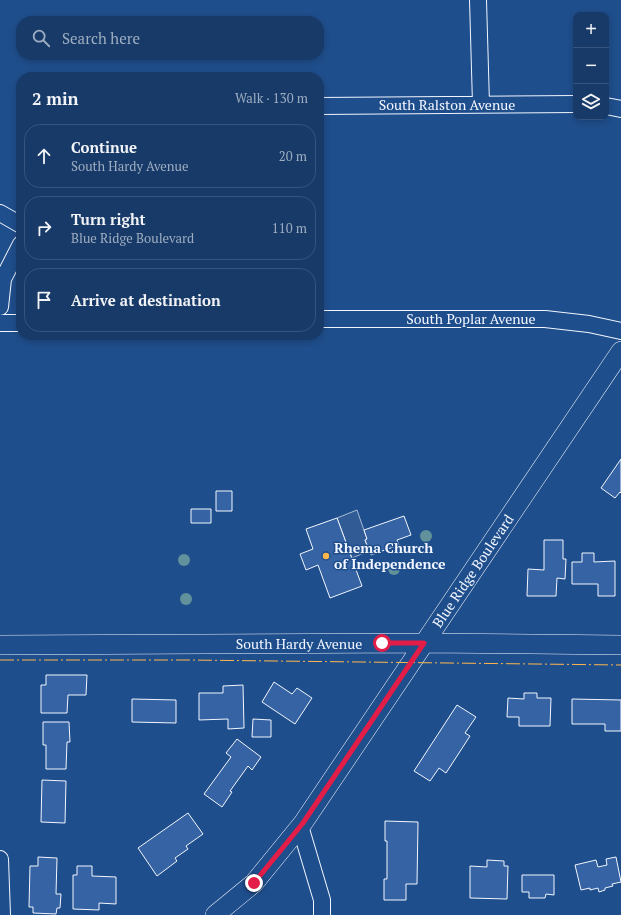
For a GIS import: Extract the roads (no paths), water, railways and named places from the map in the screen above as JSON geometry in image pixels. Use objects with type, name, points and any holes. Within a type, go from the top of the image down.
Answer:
[{"type":"street","points":[[478,0],[481,104]]},
{"type":"street","name":"South Ralston Avenue","points":[[324,106],[573,104]]},
{"type":"street","points":[[609,106],[621,108]]},
{"type":"street","points":[[0,213],[16,222]]},
{"type":"street","points":[[0,307],[3,279],[16,254]]},
{"type":"street","name":"South Poplar Avenue","points":[[324,320],[545,319],[589,324],[621,331]]},
{"type":"street","points":[[0,323],[16,323]]},
{"type":"street","name":"Blue Ridge Boulevard","points":[[215,915],[254,883],[300,826],[621,352]]},
{"type":"street","name":"South Hardy Avenue","points":[[0,645],[424,643],[621,645]]},
{"type":"street","points":[[300,826],[322,900],[322,915]]},
{"type":"street","points":[[0,859],[2,915]]},
{"type":"place","name":"Rhema Church of Independence","points":[[326,556]]}]
